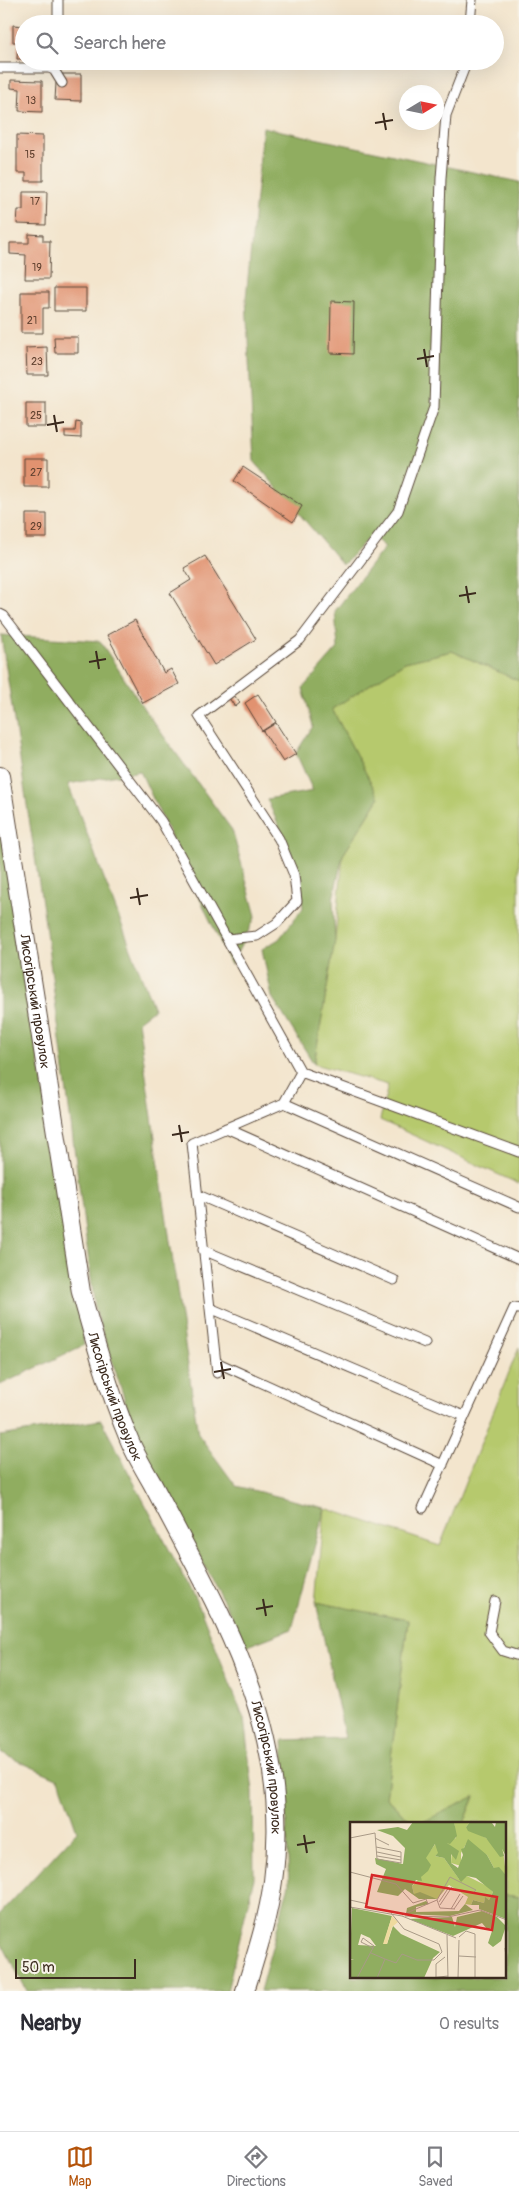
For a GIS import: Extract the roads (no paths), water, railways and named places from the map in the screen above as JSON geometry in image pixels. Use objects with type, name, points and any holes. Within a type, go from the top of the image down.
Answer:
[{"type":"street","name":"Лисогірський провулок","points":[[0,776],[80,1292],[102,1368],[130,1441],[221,1615],[249,1679],[264,1726],[271,1764],[276,1841],[273,1880],[266,1919],[245,1991]]},
{"type":"lane","points":[[58,0],[58,15]]},
{"type":"lane","points":[[471,15],[472,0]]},
{"type":"lane","points":[[0,68],[15,68]]},
{"type":"lane","points":[[54,70],[62,83]]},
{"type":"lane","points":[[227,939],[257,936],[277,923],[297,901],[294,875],[279,839],[199,716],[300,640],[398,511],[434,407],[441,178],[446,115],[464,70]]},
{"type":"lane","points":[[0,614],[4,616],[161,822],[301,1072],[519,1152]]},
{"type":"lane","points":[[217,1373],[192,1142],[284,1103],[301,1072]]},
{"type":"lane","points":[[284,1103],[519,1208]]},
{"type":"lane","points":[[226,1128],[519,1259]]},
{"type":"lane","points":[[198,1195],[394,1280]]},
{"type":"lane","points":[[204,1250],[425,1343]]},
{"type":"lane","points":[[210,1308],[464,1416]]},
{"type":"lane","points":[[423,1508],[514,1308],[519,1309]]},
{"type":"lane","points":[[216,1362],[443,1465]]},
{"type":"lane","points":[[495,1601],[489,1632],[504,1651],[519,1656]]}]
